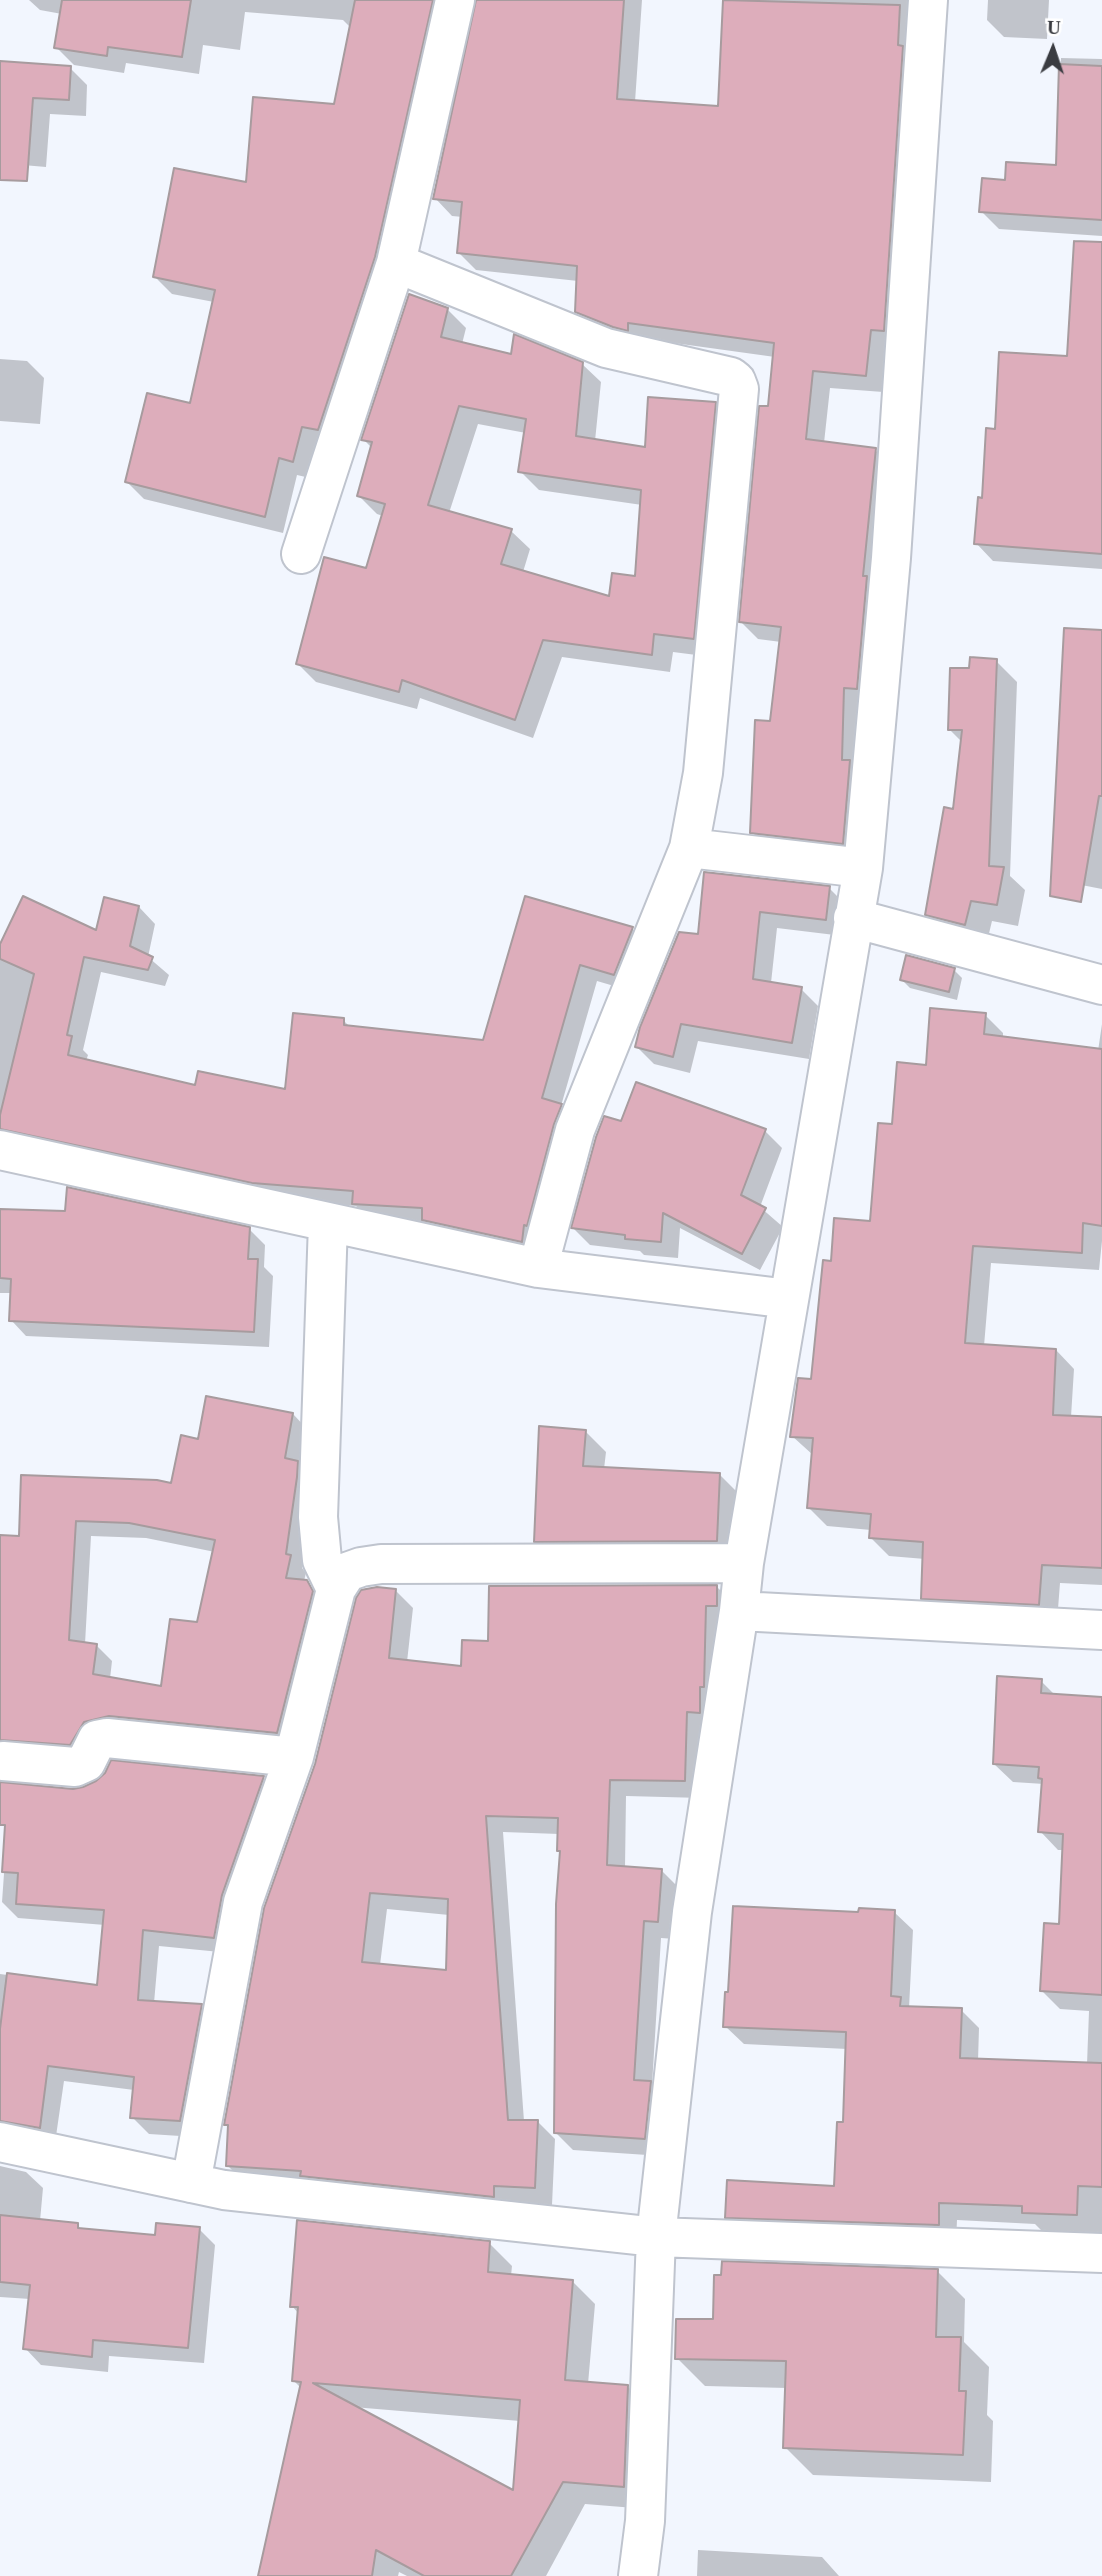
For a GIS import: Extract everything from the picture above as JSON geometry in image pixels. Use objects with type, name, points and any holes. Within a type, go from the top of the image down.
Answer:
[{"type":"street","points":[[301,554],[396,263],[455,0]]},
{"type":"street","points":[[638,2576],[645,2521],[656,2237],[692,1912],[739,1611],[744,1563],[863,868],[892,544],[928,0]]},
{"type":"street","points":[[396,263],[606,348],[731,377],[736,381],[739,390],[703,773],[688,848],[575,1130],[538,1268]]},
{"type":"street","points":[[688,848],[863,868]]},
{"type":"street","points":[[853,918],[1102,985]]},
{"type":"street","points":[[0,1150],[538,1268],[789,1299]]},
{"type":"street","points":[[328,1223],[318,1517],[322,1560],[336,1589]]},
{"type":"street","points":[[191,2183],[243,1902],[294,1757],[336,1589],[347,1572],[381,1564],[744,1563]]},
{"type":"street","points":[[739,1611],[1102,1630]]},
{"type":"street","points":[[1,1766],[75,1767],[86,1762],[97,1740],[107,1738],[294,1757]]},
{"type":"street","points":[[0,2142],[238,2191],[656,2237],[1102,2253]]},
{"type":"building","points":[[62,0],[191,0],[182,57],[108,47],[107,56],[54,48]]},
{"type":"building","points":[[355,0],[433,0],[375,257],[318,430],[302,427],[293,462],[279,458],[265,517],[125,482],[147,393],[190,403],[215,290],[153,277],[174,168],[246,182],[253,97],[334,104]]},
{"type":"building","points":[[476,0],[624,0],[617,99],[718,106],[723,0],[900,5],[898,45],[903,46],[884,331],[871,330],[866,376],[813,371],[806,439],[876,448],[863,576],[867,576],[857,689],[844,688],[842,760],[850,760],[843,844],[750,833],[755,720],[770,721],[781,627],[739,622],[759,406],[768,406],[774,343],[628,323],[628,331],[613,327],[575,312],[577,266],[457,253],[462,202],[433,199]]},
{"type":"building","points":[[0,61],[71,66],[69,100],[33,98],[27,181],[0,180]]},
{"type":"building","points":[[1059,64],[1102,66],[1102,220],[979,212],[982,178],[1005,180],[1006,162],[1056,165]]},
{"type":"building","points":[[1074,241],[1102,242],[1102,554],[974,544],[978,497],[982,498],[986,428],[995,429],[999,352],[1067,356]]},
{"type":"building","points":[[409,294],[448,308],[441,337],[511,354],[514,334],[583,362],[576,436],[645,447],[648,397],[716,402],[694,639],[654,634],[652,655],[543,640],[515,720],[402,680],[399,692],[296,664],[324,557],[366,568],[385,504],[357,496],[372,442],[361,440]],"holes":[[[459,406],[526,419],[518,472],[641,490],[635,576],[612,573],[609,596],[501,564],[512,529],[428,505]]]},
{"type":"building","points":[[1064,628],[1102,630],[1102,796],[1099,796],[1081,902],[1050,896]]},
{"type":"building","points":[[970,657],[997,659],[989,866],[1004,867],[997,905],[971,901],[965,925],[925,915],[944,807],[953,809],[962,730],[948,730],[950,668],[969,668]]},
{"type":"building","points":[[704,872],[830,886],[826,920],[760,912],[753,979],[802,987],[792,1043],[681,1024],[673,1057],[635,1047],[640,1027],[679,932],[698,934]]},
{"type":"building","points":[[23,896],[96,930],[104,897],[139,906],[130,946],[153,957],[148,970],[84,957],[67,1035],[72,1036],[68,1055],[195,1085],[198,1071],[285,1089],[293,1013],[344,1018],[344,1025],[483,1040],[525,896],[633,927],[614,975],[580,965],[542,1098],[562,1104],[554,1124],[527,1226],[524,1225],[522,1242],[422,1220],[422,1208],[352,1204],[353,1191],[252,1183],[0,1129],[0,1115],[34,974],[0,959],[0,944]]},
{"type":"building","points":[[906,955],[955,968],[949,992],[900,980]]},
{"type":"building","points":[[930,1008],[986,1013],[984,1034],[1102,1049],[1102,1226],[1083,1223],[1082,1253],[973,1246],[965,1343],[1056,1349],[1053,1415],[1102,1417],[1102,1568],[1042,1565],[1039,1605],[921,1599],[923,1542],[869,1538],[871,1514],[807,1508],[813,1438],[790,1437],[798,1378],[811,1379],[823,1260],[831,1261],[834,1218],[870,1221],[878,1123],[892,1124],[897,1062],[926,1065]]},
{"type":"building","points":[[636,1082],[766,1129],[741,1195],[766,1208],[742,1254],[663,1213],[661,1242],[625,1239],[625,1235],[571,1228],[604,1116],[621,1121]]},
{"type":"building","points":[[67,1187],[250,1227],[248,1259],[258,1259],[254,1332],[9,1321],[11,1279],[0,1278],[0,1209],[65,1211]]},
{"type":"building","points":[[206,1396],[293,1413],[285,1458],[298,1461],[286,1554],[291,1555],[286,1578],[307,1580],[313,1591],[277,1733],[109,1716],[84,1722],[70,1745],[0,1740],[0,1535],[19,1536],[21,1475],[157,1480],[171,1483],[181,1435],[198,1439]],"holes":[[[76,1521],[129,1523],[215,1540],[197,1622],[170,1619],[161,1686],[93,1674],[97,1644],[69,1640]]]},
{"type":"building","points":[[539,1426],[586,1430],[583,1466],[720,1473],[717,1541],[534,1542]]},
{"type":"building","points":[[717,1585],[717,1606],[706,1606],[704,1687],[700,1687],[700,1713],[687,1712],[685,1781],[610,1780],[607,1865],[662,1869],[658,1922],[644,1921],[634,2080],[651,2081],[645,2139],[554,2133],[556,1904],[560,1851],[557,1851],[558,1818],[486,1816],[508,2120],[538,2120],[535,2188],[494,2186],[494,2197],[300,2176],[301,2171],[226,2166],[228,2125],[224,2125],[264,1908],[315,1764],[356,1598],[361,1590],[377,1587],[396,1589],[389,1658],[461,1666],[462,1640],[488,1641],[489,1586]],"holes":[[[370,1893],[448,1899],[446,1970],[362,1962]]]},
{"type":"building","points":[[997,1676],[1042,1679],[1041,1693],[1102,1697],[1102,1995],[1040,1991],[1044,1923],[1059,1924],[1063,1834],[1038,1832],[1042,1779],[1038,1778],[1039,1767],[993,1764]]},
{"type":"building","points":[[111,1760],[264,1776],[222,1895],[214,1938],[143,1930],[138,2000],[202,2004],[180,2121],[130,2118],[134,2077],[48,2066],[40,2128],[0,2121],[0,2029],[7,1973],[97,1985],[104,1910],[16,1904],[18,1873],[2,1872],[5,1825],[0,1825],[0,1782],[73,1789],[96,1781],[105,1773]]},
{"type":"building","points":[[733,1906],[858,1912],[859,1908],[895,1910],[891,1996],[901,1997],[900,2006],[962,2008],[960,2058],[1102,2063],[1102,2187],[1078,2186],[1077,2215],[1022,2213],[1022,2206],[939,2203],[939,2225],[725,2218],[727,2180],[834,2186],[837,2122],[843,2122],[846,2032],[723,2027],[725,1992],[728,1992]]},
{"type":"building","points":[[0,2215],[78,2223],[78,2228],[155,2235],[156,2223],[200,2227],[188,2348],[93,2340],[92,2357],[23,2349],[30,2285],[0,2282]]},
{"type":"building","points":[[297,2220],[490,2241],[488,2272],[573,2280],[565,2380],[628,2385],[624,2487],[563,2482],[511,2576],[424,2576],[376,2550],[372,2576],[258,2576],[301,2382],[292,2381],[298,2307],[290,2307]],"holes":[[[313,2383],[520,2400],[513,2490]]]},
{"type":"building","points":[[722,2261],[938,2269],[936,2337],[961,2337],[959,2391],[966,2391],[963,2455],[783,2448],[786,2361],[675,2359],[676,2319],[713,2319],[714,2275],[721,2275]]}]
